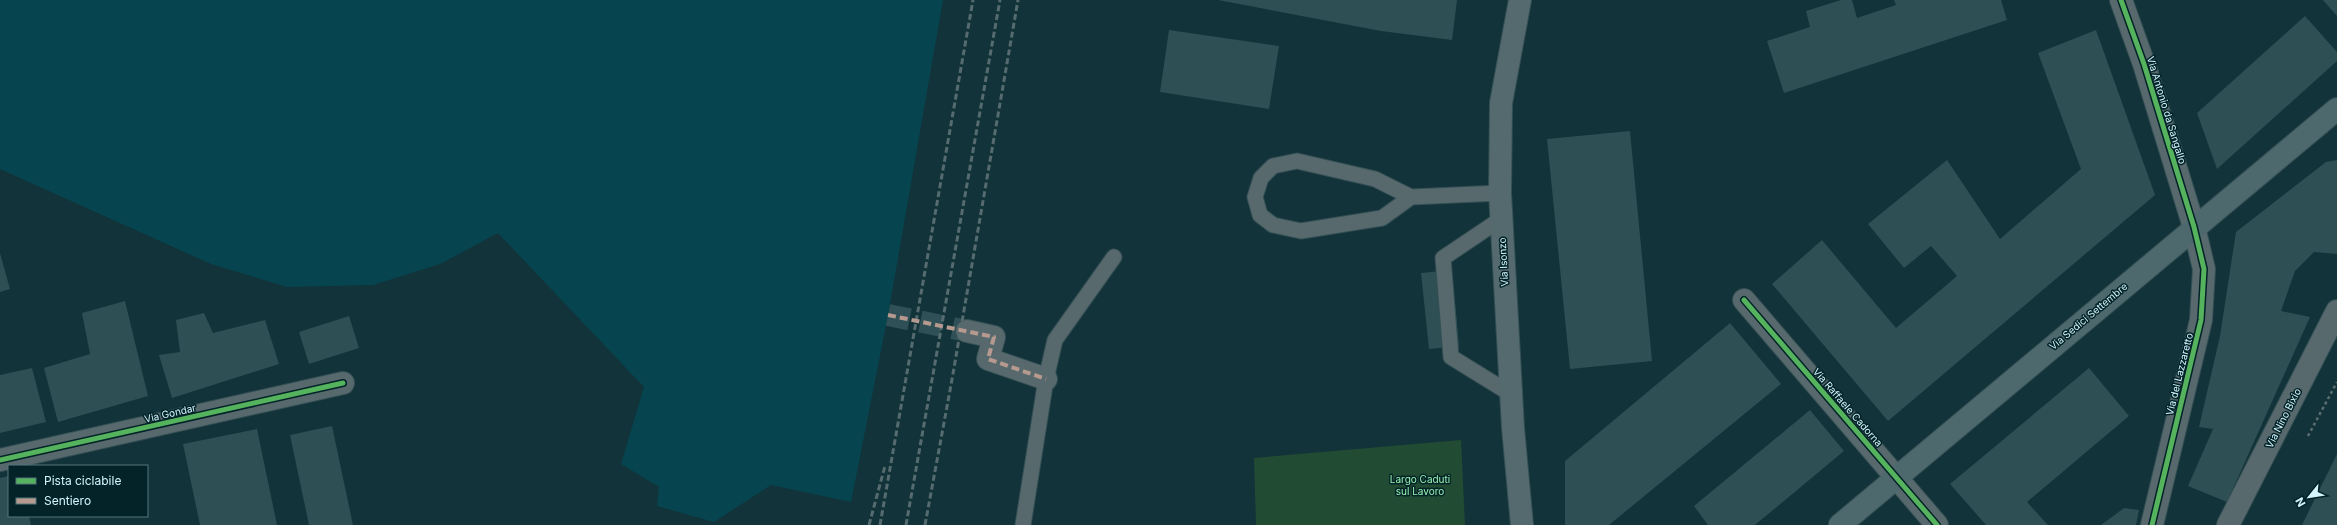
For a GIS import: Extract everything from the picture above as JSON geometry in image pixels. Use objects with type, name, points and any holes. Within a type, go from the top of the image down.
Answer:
[{"type":"main road","name":"Via Isonzo","points":[[1520,0],[1501,103],[1500,193],[1511,394],[1522,525]]},
{"type":"main road","name":"Via Sedici Settembre","points":[[1840,525],[2194,227],[2337,109]]},
{"type":"street","name":"Via Antonio da Sangallo","points":[[2121,0],[2144,64],[2194,227]]},
{"type":"street","name":"Via del Lazzaretto","points":[[2152,525],[2202,320],[2204,269],[2194,227]]},
{"type":"street","name":"Via Raffaele Cadorna","points":[[1744,300],[1937,525]]},
{"type":"street","name":"Via Nino Bixio","points":[[2228,525],[2337,311]]},
{"type":"street","points":[[967,330],[994,337],[988,359],[1046,379]]},
{"type":"street","name":"Via Gondar","points":[[0,460],[343,383]]},
{"type":"lane","points":[[1411,197],[1382,218],[1301,231],[1273,225],[1260,215],[1255,197],[1261,178],[1273,166],[1297,162],[1375,179],[1411,197],[1500,193]]},
{"type":"lane","points":[[1501,219],[1443,258],[1451,356],[1511,394]]},
{"type":"lane","points":[[1023,525],[1046,379],[1055,340],[1114,257]]},
{"type":"shaded area","points":[[0,0],[943,0],[888,315],[851,502],[771,485],[714,522],[657,506],[659,487],[621,464],[644,387],[498,233],[440,264],[373,285],[287,287],[211,264],[0,169]]},
{"type":"green space","name":"Largo Caduti sul Lavoro","points":[[1461,440],[1465,525],[1256,525],[1254,458]]},
{"type":"building","points":[[1218,0],[1457,0],[1452,40],[1381,31]]},
{"type":"building","points":[[1841,0],[1852,0],[1857,18],[1896,5],[1894,0],[2001,0],[2007,20],[1784,93],[1767,41],[1810,27],[1806,11]]},
{"type":"building","points":[[2323,0],[2337,0],[2337,16]]},
{"type":"building","points":[[2305,16],[2337,52],[2337,61],[2217,169],[2197,113]]},
{"type":"building","points":[[1169,30],[1279,46],[1269,109],[1160,92]]},
{"type":"building","points":[[2096,30],[2155,195],[1888,421],[1772,284],[1822,240],[1896,328],[1957,276],[1931,246],[1904,268],[1868,224],[1947,160],[2000,239],[2081,169],[2038,53]]},
{"type":"building","points":[[1630,131],[1652,361],[1570,369],[1547,139]]},
{"type":"building","points":[[2337,160],[2337,254],[2314,252],[2295,271],[2281,311],[2310,317],[2227,502],[2188,486],[2213,429],[2199,427],[2220,336],[2236,232],[2326,162]]},
{"type":"building","points":[[0,253],[10,289],[0,292]]},
{"type":"building","points":[[1452,270],[1459,346],[1429,349],[1421,273]]},
{"type":"building","points":[[125,301],[148,396],[58,422],[44,368],[90,354],[82,313]]},
{"type":"building","points":[[204,313],[213,333],[265,320],[279,364],[172,398],[159,355],[180,352],[176,320]]},
{"type":"building","points":[[349,316],[359,348],[309,364],[299,332]]},
{"type":"building","points":[[1730,323],[1781,384],[1609,525],[1565,525],[1565,461]]},
{"type":"building","points":[[32,368],[46,422],[0,433],[0,375]]},
{"type":"building","points":[[2089,368],[2129,416],[2027,502],[2048,525],[1986,525],[1950,484]]},
{"type":"building","points":[[1810,410],[1844,451],[1755,525],[1708,525],[1694,506]]},
{"type":"building","points":[[332,426],[353,525],[309,525],[290,435]]},
{"type":"building","points":[[257,429],[277,525],[200,525],[183,444]]},
{"type":"building","points":[[2337,454],[2337,525],[2302,525]]},
{"type":"building","points":[[8,476],[8,517],[29,517],[31,525],[0,525],[0,478]]},
{"type":"building","points":[[2124,508],[2139,510],[2136,525],[2101,525]]},
{"type":"tunnel","points":[[888,315],[967,331]]},
{"type":"railway","points":[[880,525],[973,0]]},
{"type":"railway","points":[[906,525],[1000,0]]},
{"type":"railway","points":[[925,525],[1018,0]]},
{"type":"railway","points":[[869,525],[885,466]]},
{"type":"marked path","points":[[888,315],[994,337],[988,359],[1046,379]]},
{"type":"cycle path","points":[[2121,0],[2144,64],[2194,227],[2204,269],[2201,320],[2152,525]]},
{"type":"cycle path","points":[[1744,300],[1937,525]]},
{"type":"cycle path","points":[[0,460],[343,383]]}]
